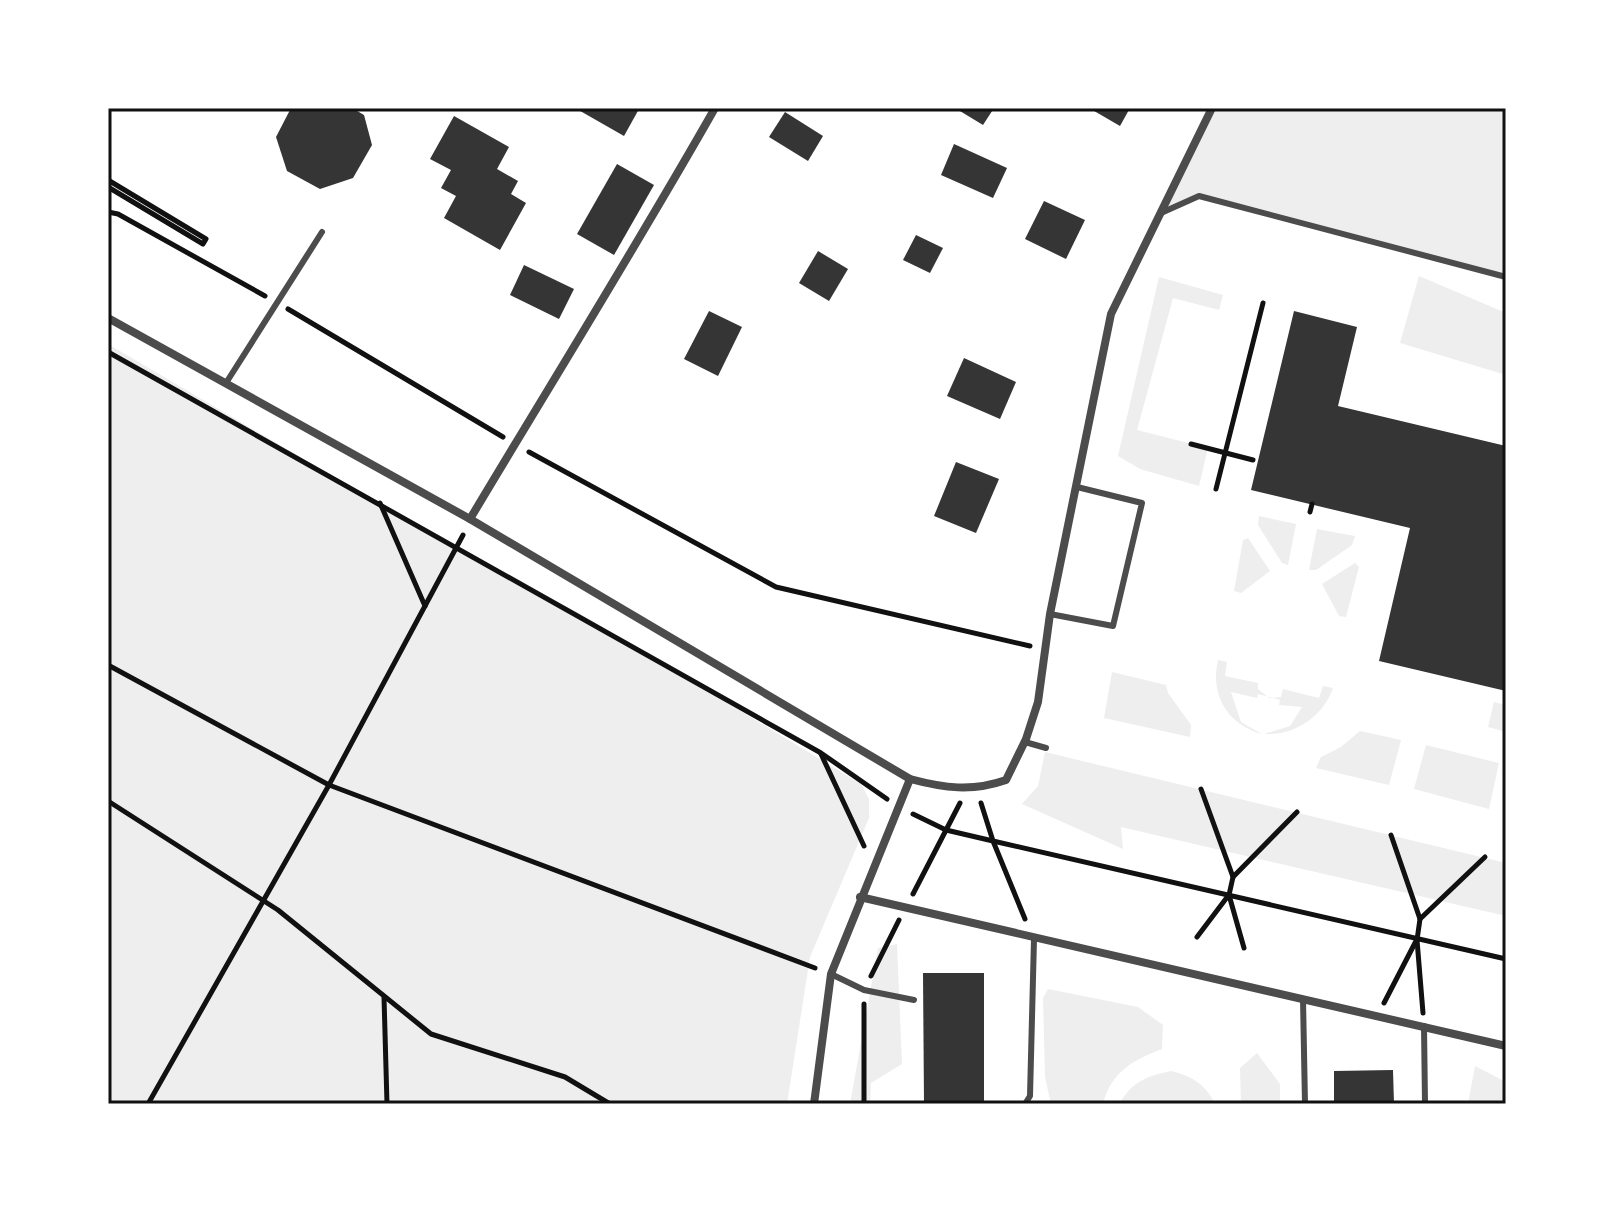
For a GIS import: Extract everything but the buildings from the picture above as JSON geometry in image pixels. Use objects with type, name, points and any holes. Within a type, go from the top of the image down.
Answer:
[{"type":"street","points":[[470,519],[513,444],[627,263],[715,108]]},
{"type":"street","points":[[108,318],[470,519],[910,779],[947,789],[972,787],[1006,780],[1025,742],[1038,702],[1050,614],[1111,314],[1212,108]]},
{"type":"street","points":[[814,1104],[831,974],[910,779]]},
{"type":"street","points":[[860,897],[1506,1046]]},
{"type":"lane","points":[[1161,213],[1199,196],[1506,277]]},
{"type":"lane","points":[[226,383],[322,232]]},
{"type":"lane","points":[[1050,614],[1113,626],[1142,503],[1077,487]]},
{"type":"lane","points":[[1025,742],[1046,748]]},
{"type":"lane","points":[[1025,1104],[1030,1096],[1034,939]]},
{"type":"lane","points":[[831,974],[864,990],[914,1000]]},
{"type":"lane","points":[[1303,999],[1305,1104]]},
{"type":"lane","points":[[1424,1026],[1425,1104]]},
{"type":"path","points":[[108,180],[206,239],[203,244],[108,187]]},
{"type":"path","points":[[108,212],[118,214],[277,303],[513,444],[776,587],[1046,650]]},
{"type":"path","points":[[1216,489],[1263,303]]},
{"type":"path","points":[[108,352],[821,753],[899,807],[946,830],[1506,959]]},
{"type":"path","points":[[1191,444],[1253,460]]},
{"type":"path","points":[[380,503],[426,607]]},
{"type":"path","points":[[1310,512],[1312,504]]},
{"type":"path","points":[[148,1104],[329,785],[470,519]]},
{"type":"path","points":[[108,665],[329,785],[831,974]]},
{"type":"path","points":[[821,753],[874,865]]},
{"type":"path","points":[[864,1104],[864,990],[946,830],[972,787]]},
{"type":"path","points":[[972,787],[1034,939]]},
{"type":"path","points":[[1201,789],[1233,877]]},
{"type":"path","points":[[108,801],[278,910],[431,1034],[565,1077],[610,1104]]},
{"type":"path","points":[[1197,937],[1229,895],[1233,877],[1297,812]]},
{"type":"path","points":[[1391,835],[1420,919],[1417,940],[1424,1026]]},
{"type":"path","points":[[1420,919],[1485,857]]},
{"type":"path","points":[[1229,895],[1244,948]]},
{"type":"path","points":[[1377,1016],[1417,940]]},
{"type":"path","points":[[384,996],[387,1104]]},
{"type":"shaded area","points":[[1213,108],[1506,108],[1506,277],[1199,196],[1161,213]]},
{"type":"shaded area","points":[[1419,276],[1506,313],[1506,375],[1400,343]]},
{"type":"shaded area","points":[[1159,277],[1223,295],[1219,310],[1173,298],[1137,430],[1208,448],[1199,486],[1140,469],[1118,456]]},
{"type":"shaded area","points":[[108,344],[469,556],[579,613],[861,784],[869,799],[869,818],[810,957],[787,1104],[108,1104]]},
{"type":"shaded area","points":[[1259,516],[1296,524],[1288,565],[1282,563],[1258,525]]},
{"type":"shaded area","points":[[1317,529],[1355,536],[1352,545],[1316,570],[1309,570]]},
{"type":"shaded area","points":[[1248,538],[1270,571],[1241,593],[1234,591],[1243,540]]},
{"type":"shaded area","points":[[1355,563],[1359,567],[1346,617],[1339,616],[1322,584]]},
{"type":"shaded area","points":[[1218,660],[1227,662],[1225,676],[1258,683],[1258,689],[1267,696],[1258,694],[1257,698],[1231,692],[1241,722],[1262,734],[1239,723],[1224,706],[1217,685]]},
{"type":"shaded area","points":[[1112,672],[1166,685],[1168,693],[1191,725],[1190,737],[1104,718]]},
{"type":"shaded area","points":[[1323,686],[1333,688],[1322,708],[1306,723],[1286,732],[1264,734],[1290,726],[1302,707],[1279,705],[1280,700],[1272,698],[1281,697],[1283,689],[1319,698]]},
{"type":"shaded area","points":[[1494,702],[1506,705],[1506,732],[1488,727]]},
{"type":"shaded area","points":[[1360,731],[1401,740],[1389,785],[1316,768],[1321,757],[1341,747]]},
{"type":"shaded area","points":[[1426,745],[1499,763],[1489,809],[1414,789]]},
{"type":"shaded area","points":[[1045,752],[1506,863],[1506,916],[1121,827],[1123,849],[1022,804],[1038,786]]},
{"type":"shaded area","points":[[897,944],[902,1064],[871,1083],[870,1104],[850,1104],[878,948]]},
{"type":"shaded area","points":[[1048,989],[1138,1007],[1163,1025],[1162,1049],[1142,1058],[1118,1075],[1103,1104],[1051,1104],[1045,1077],[1043,998]]},
{"type":"shaded area","points":[[1257,1053],[1280,1084],[1280,1104],[1241,1104],[1240,1068]]},
{"type":"shaded area","points":[[1475,1066],[1506,1082],[1506,1104],[1468,1104]]},
{"type":"shaded area","points":[[1171,1071],[1197,1082],[1215,1104],[1119,1104],[1140,1081]]}]
